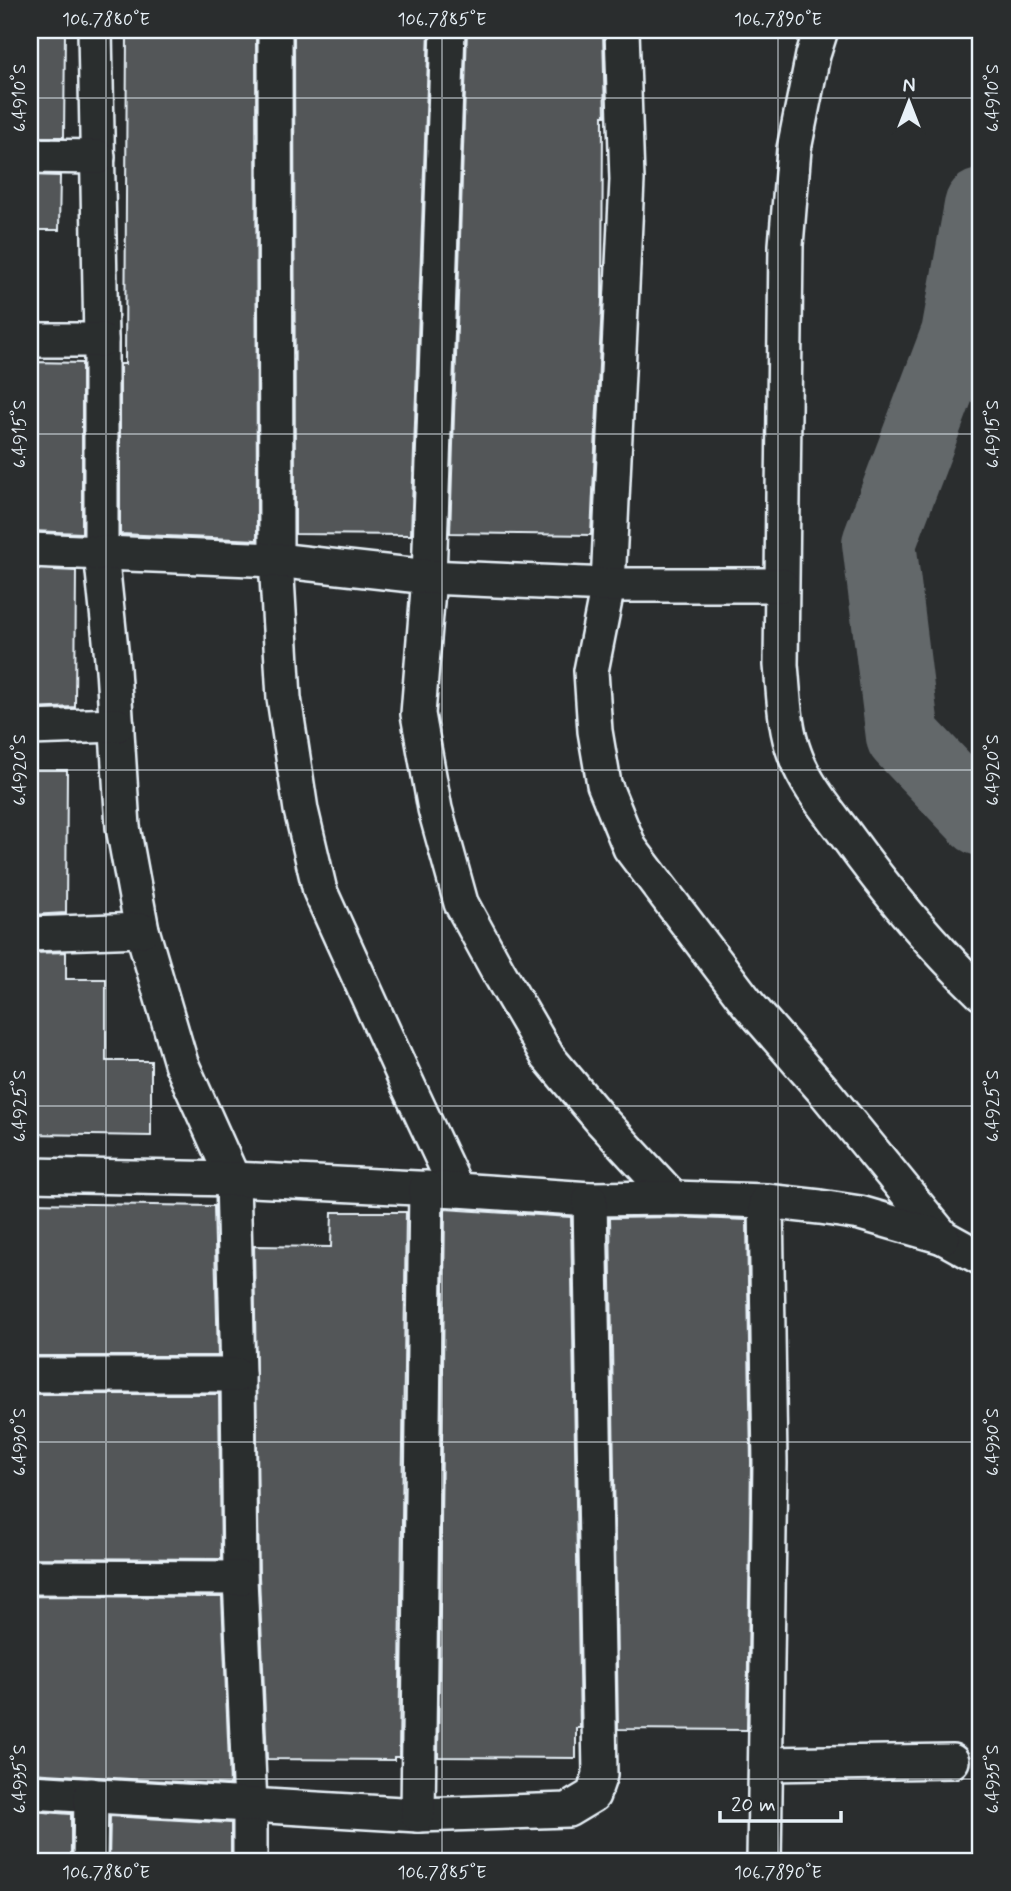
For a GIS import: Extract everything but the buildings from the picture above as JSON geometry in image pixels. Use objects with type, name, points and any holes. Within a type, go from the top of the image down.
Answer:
[{"type":"street","points":[[95,30],[101,340],[101,552],[117,724],[123,827],[142,930],[181,1063],[233,1179],[240,1578],[250,1861]]},
{"type":"street","points":[[275,30],[276,560],[284,698],[301,810],[320,891],[406,1082],[441,1189],[418,1815]]},
{"type":"street","points":[[448,30],[429,577],[418,715],[435,809],[461,903],[548,1057],[600,1119],[673,1198]]},
{"type":"street","points":[[622,30],[627,180],[608,585],[591,671],[595,731],[604,784],[630,848],[748,1003],[943,1237]]},
{"type":"street","points":[[821,30],[813,55],[794,149],[786,245],[781,585],[781,665],[786,718],[794,754],[811,788],[874,873],[956,969],[981,993]]},
{"type":"street","points":[[30,156],[98,157]]},
{"type":"street","points":[[30,340],[101,340]]},
{"type":"street","points":[[30,550],[276,560],[429,577],[608,585],[781,585]]},
{"type":"street","points":[[30,727],[117,724]]},
{"type":"street","points":[[30,934],[142,930]]},
{"type":"street","points":[[30,1175],[233,1179],[590,1199],[766,1201],[860,1213],[943,1237],[981,1258]]},
{"type":"street","points":[[30,1792],[418,1815],[568,1810],[593,1795],[600,1775],[590,1199]]},
{"type":"street","points":[[764,1861],[770,1463],[766,1201]]},
{"type":"street","points":[[30,1375],[238,1375]]},
{"type":"street","points":[[30,1577],[240,1578]]},
{"type":"street","points":[[766,1764],[952,1761]]},
{"type":"street","points":[[90,1861],[91,1795]]},
{"type":"waterway","points":[[981,206],[958,334],[879,543],[903,737],[981,819]]}]
